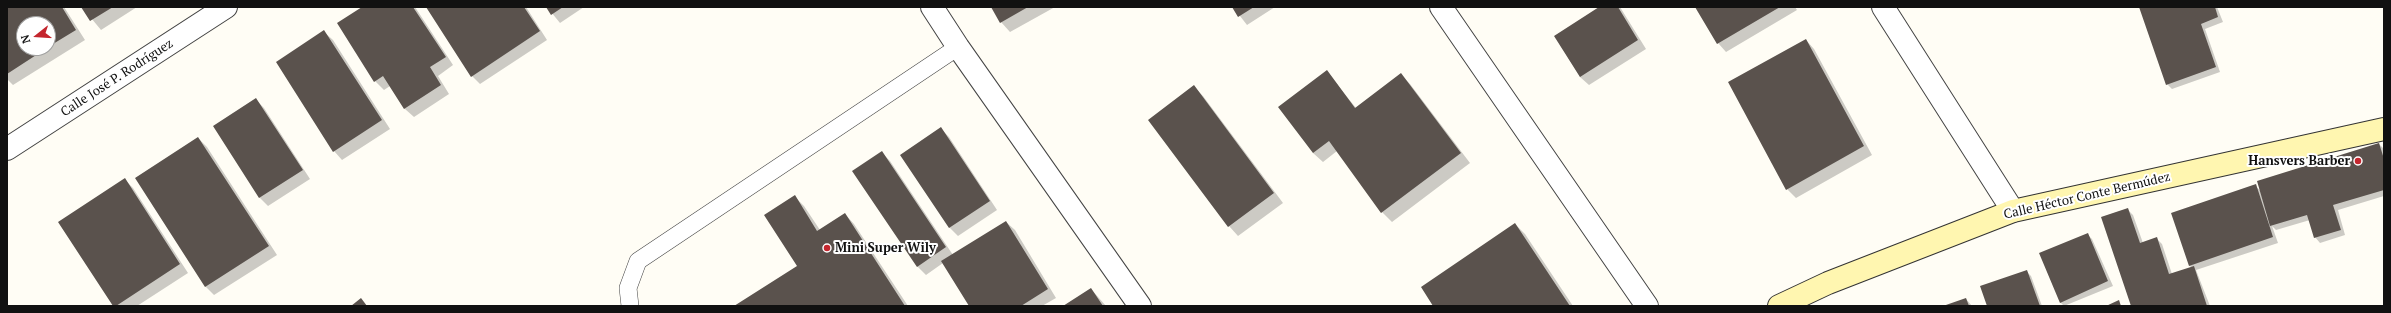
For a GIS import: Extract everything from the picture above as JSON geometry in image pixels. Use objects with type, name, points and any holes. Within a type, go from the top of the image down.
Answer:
[{"type":"street","name":"Calle José P. Rodríguez","points":[[7,149],[226,7]]},
{"type":"street","points":[[932,7],[958,48],[1140,306]]},
{"type":"street","points":[[1441,7],[1646,306]]},
{"type":"street","points":[[1883,7],[2013,211]]},
{"type":"street","name":"Calle Héctor Conte Bermúdez","points":[[1779,306],[1828,282],[2013,211],[2384,129]]},
{"type":"lane","points":[[630,306],[628,288],[638,261],[958,48]]},
{"type":"building","points":[[7,7],[62,7],[76,30],[56,42],[56,16],[16,16],[16,56],[35,56],[7,74]]},
{"type":"building","points":[[81,7],[113,7],[90,21]]},
{"type":"building","points":[[362,7],[413,7],[446,57],[430,67],[441,85],[404,109],[383,76],[374,82],[337,23]]},
{"type":"building","points":[[426,7],[524,7],[540,31],[471,77]]},
{"type":"building","points":[[546,7],[563,7],[551,15]]},
{"type":"building","points":[[991,7],[1028,7],[1000,23]]},
{"type":"building","points":[[1232,7],[1254,7],[1238,17]]},
{"type":"building","points":[[1599,7],[1618,7],[1638,40],[1580,77],[1554,36]]},
{"type":"building","points":[[1695,7],[1780,7],[1717,44]]},
{"type":"building","points":[[2139,7],[2215,7],[2218,17],[2201,24],[2216,67],[2166,85]]},
{"type":"building","points":[[324,30],[382,120],[333,152],[276,62]]},
{"type":"building","points":[[1806,39],[1864,146],[1786,190],[1728,82]]},
{"type":"building","points":[[1327,70],[1355,108],[1401,73],[1461,153],[1381,213],[1329,141],[1313,153],[1278,107]]},
{"type":"building","points":[[1194,85],[1274,193],[1228,227],[1148,120]]},
{"type":"building","points":[[256,98],[303,170],[259,198],[213,126]]},
{"type":"building","points":[[941,127],[990,201],[949,228],[900,155]]},
{"type":"building","points":[[198,137],[269,246],[205,287],[135,178]]},
{"type":"building","points":[[2379,143],[2384,159],[2384,190],[2333,205],[2341,230],[2314,238],[2307,215],[2270,226],[2257,181]]},
{"type":"building","points":[[882,151],[946,247],[917,267],[852,171]]},
{"type":"building","points":[[125,178],[180,264],[116,306],[113,306],[58,222]]},
{"type":"building","points":[[2256,184],[2273,237],[2189,266],[2171,213]]},
{"type":"building","name":"Mini Super Wily","points":[[795,195],[817,231],[845,213],[905,306],[734,306],[797,266],[764,215]]},
{"type":"building","points":[[2128,208],[2140,243],[2157,237],[2169,274],[2194,266],[2207,306],[2131,306],[2101,217]]},
{"type":"building","points":[[1006,221],[1048,289],[1021,306],[969,306],[941,261]]},
{"type":"building","points":[[1515,223],[1570,306],[1433,306],[1421,287]]},
{"type":"building","points":[[2088,233],[2108,281],[2060,303],[2039,253]]},
{"type":"building","points":[[2027,270],[2040,306],[1987,306],[1980,286]]},
{"type":"building","points":[[1091,288],[1103,306],[1063,306]]},
{"type":"building","points":[[361,298],[367,306],[351,306]]},
{"type":"building","points":[[1966,298],[1969,306],[1943,306]]},
{"type":"building","points":[[2119,300],[2121,306],[2106,306]]},
{"type":"place","name":"Hansvers Barber","points":[[2358,161]]},
{"type":"place","name":"Mini Super Wily","points":[[827,248]]}]
